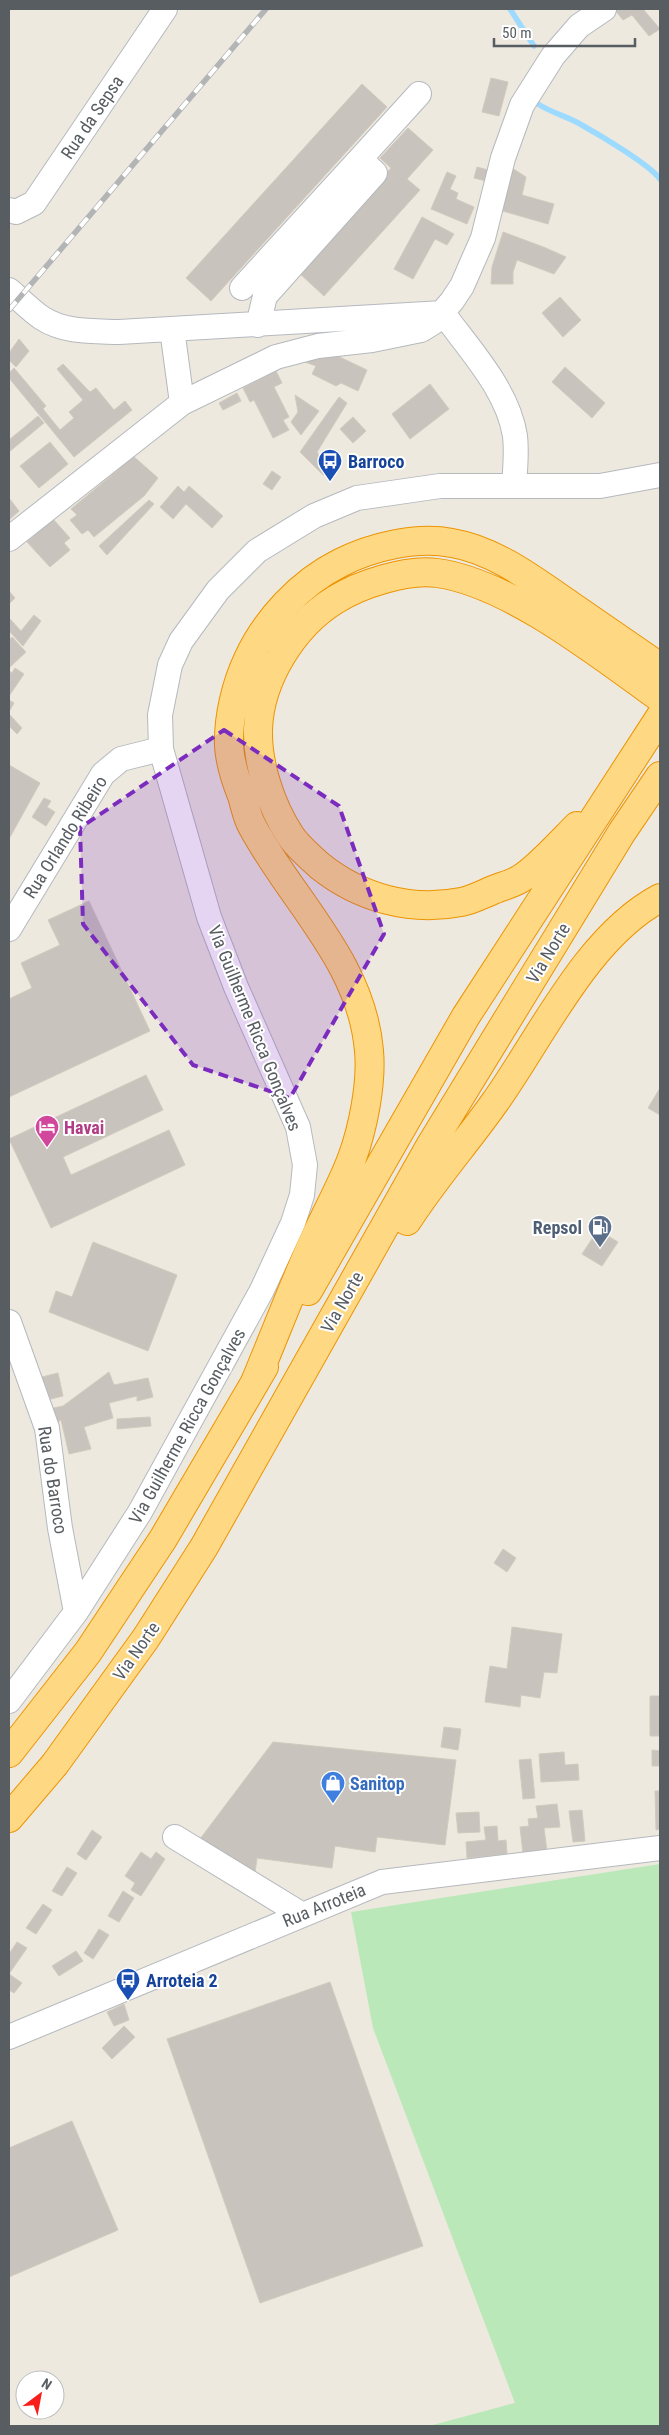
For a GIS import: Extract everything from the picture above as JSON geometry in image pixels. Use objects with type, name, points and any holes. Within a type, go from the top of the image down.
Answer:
[{"type":"highway","points":[[255,1382],[310,1249],[353,1156],[367,1095],[370,1053],[364,1012],[347,970],[251,824],[236,779],[229,747],[233,708],[242,672],[254,646],[286,603],[324,573],[342,562],[384,547],[426,541],[452,543],[478,551],[515,569],[624,657],[660,698]]},
{"type":"highway","points":[[609,796],[521,878],[463,902],[424,906],[394,902],[366,894],[336,878],[311,859],[291,837],[276,808],[260,754],[258,728],[266,689],[285,648],[304,625],[324,606],[347,592],[415,573],[437,573],[496,590],[540,616],[624,657],[660,667]]},
{"type":"highway","name":"Via Norte","points":[[9,1753],[88,1652],[163,1539],[466,1016],[660,717]]},
{"type":"highway","name":"Via Norte","points":[[9,1818],[55,1764],[146,1638],[204,1547],[430,1146],[622,832],[660,776]]},
{"type":"highway","points":[[245,1473],[432,1183],[494,1104],[600,947],[638,910],[660,898]]},
{"type":"highway","points":[[9,1840],[55,1764]]},
{"type":"street","name":"Rua da Sepsa","points":[[9,210],[16,212],[34,203],[164,9]]},
{"type":"street","points":[[9,539],[182,403],[276,357],[318,346],[372,340],[421,330],[434,322],[462,286],[483,238],[503,158],[522,105],[553,56],[579,26],[604,9]]},
{"type":"street","points":[[242,288],[299,242],[375,173],[360,159],[419,94]]},
{"type":"street","points":[[258,325],[265,296],[299,242]]},
{"type":"street","points":[[9,290],[42,318],[70,329],[119,332],[442,313]]},
{"type":"street","points":[[442,313],[478,361],[508,412],[515,436],[514,486]]},
{"type":"street","points":[[172,329],[182,403]]},
{"type":"street","name":"Via Guilherme Ricca Gonçalves","points":[[9,1702],[76,1612],[140,1512],[262,1290],[293,1223],[302,1195],[305,1165],[298,1127],[236,987],[209,917],[161,750],[160,715],[170,665],[181,640],[218,590],[257,551],[314,516],[356,498],[440,486],[600,486],[660,475]]},
{"type":"street","name":"Rua Orlando Ribeiro","points":[[9,929],[103,774],[121,759],[161,750]]},
{"type":"street","name":"Rua do Barroco","points":[[9,1322],[48,1428],[60,1528],[76,1612]]},
{"type":"street","points":[[175,1837],[301,1914]]},
{"type":"street","name":"Rua Arroteia","points":[[9,2037],[301,1914],[382,1882],[660,1848]]},
{"type":"highlighted area","points":[[224,730],[339,806],[384,934],[290,1098],[193,1065],[83,924],[80,828]]},
{"type":"green space","points":[[660,1864],[660,2426],[429,2426],[515,2403],[373,2028],[351,1912]]},
{"type":"building","points":[[614,9],[643,9],[660,29],[649,36],[632,15],[623,20]]},
{"type":"building","points":[[491,78],[508,82],[499,116],[482,112]]},
{"type":"building","points":[[362,84],[387,107],[211,301],[186,278]]},
{"type":"building","points":[[408,128],[433,150],[407,179],[420,190],[324,296],[298,272],[391,168],[380,158]]},
{"type":"building","points":[[477,167],[488,170],[486,181],[474,178]]},
{"type":"building","points":[[512,168],[526,177],[522,195],[554,204],[548,224],[499,210]]},
{"type":"building","points":[[447,172],[456,176],[450,189],[458,193],[456,199],[474,207],[467,224],[431,209]]},
{"type":"building","points":[[422,217],[454,234],[447,245],[435,239],[413,279],[394,269]]},
{"type":"building","points":[[503,232],[566,257],[554,274],[517,260],[513,272],[513,284],[491,284],[492,267]]},
{"type":"building","points":[[560,297],[581,320],[563,337],[542,313]]},
{"type":"building","points":[[19,339],[29,351],[16,367],[9,360],[9,353]]},
{"type":"building","points":[[325,350],[367,370],[358,391],[341,383],[336,386],[312,374],[316,366],[305,362],[305,356]]},
{"type":"building","points":[[63,364],[90,392],[96,388],[114,410],[125,401],[132,410],[74,457],[9,378],[9,373],[14,368],[46,406],[43,409],[60,430],[74,418],[69,412],[83,400],[57,369]]},
{"type":"building","points":[[565,367],[605,403],[592,418],[552,382]]},
{"type":"building","points":[[276,371],[282,383],[274,387],[289,417],[283,420],[289,430],[273,438],[254,400],[250,402],[243,388]]},
{"type":"building","points":[[430,384],[449,409],[410,439],[392,414]]},
{"type":"building","points":[[237,393],[241,401],[223,410],[219,403]]},
{"type":"building","points":[[295,395],[319,411],[301,435],[291,422],[298,412]]},
{"type":"building","points":[[339,397],[347,403],[317,452],[329,473],[323,475],[300,452]]},
{"type":"building","points":[[38,416],[44,423],[9,452],[9,440]]},
{"type":"building","points":[[353,417],[366,431],[353,443],[340,429]]},
{"type":"building","points":[[50,442],[68,464],[39,488],[20,466]]},
{"type":"building","points":[[132,455],[158,478],[144,496],[94,537],[88,530],[82,534],[70,520],[77,515],[71,509],[118,470]]},
{"type":"building","points":[[272,471],[281,477],[272,490],[263,484]]},
{"type":"building","points":[[178,486],[184,492],[189,486],[223,516],[212,528],[186,504],[173,519],[160,507]]},
{"type":"building","points":[[9,498],[19,511],[9,520]]},
{"type":"building","points":[[149,500],[154,504],[107,555],[99,546]]},
{"type":"building","points":[[53,519],[70,538],[64,543],[70,550],[50,567],[27,542]]},
{"type":"building","points":[[9,591],[15,598],[9,604]]},
{"type":"building","points":[[34,615],[41,621],[23,646],[9,631],[9,618],[21,631]]},
{"type":"building","points":[[12,637],[26,652],[10,667],[9,640]]},
{"type":"building","points":[[15,668],[24,674],[9,696],[9,671],[12,673]]},
{"type":"building","points":[[9,700],[14,703],[10,710],[9,709]]},
{"type":"building","points":[[9,714],[22,728],[17,734],[9,726]]},
{"type":"building","points":[[9,765],[40,783],[9,839]]},
{"type":"building","points":[[44,798],[51,801],[47,807],[55,812],[46,826],[32,817]]},
{"type":"building","points":[[89,901],[150,1031],[9,1097],[9,999],[32,988],[21,963],[60,945],[48,920]]},
{"type":"building","name":"Havai","points":[[146,1075],[163,1110],[63,1157],[71,1175],[169,1130],[185,1165],[51,1228],[9,1139]]},
{"type":"building","points":[[660,1088],[660,1115],[648,1108]]},
{"type":"building","name":"Repsol","points":[[598,1230],[618,1242],[602,1266],[582,1254]]},
{"type":"building","points":[[93,1242],[177,1275],[148,1351],[49,1312],[56,1291],[72,1297]]},
{"type":"building","points":[[109,1372],[114,1385],[148,1378],[153,1397],[137,1401],[137,1396],[109,1403],[113,1418],[84,1427],[91,1449],[69,1454],[61,1420],[52,1426],[49,1409],[63,1406]]},
{"type":"building","points":[[58,1373],[63,1396],[47,1400],[42,1377]]},
{"type":"building","points":[[150,1417],[151,1426],[117,1429],[117,1419]]},
{"type":"building","points":[[503,1549],[516,1558],[507,1572],[494,1563]]},
{"type":"building","points":[[512,1627],[562,1634],[557,1673],[544,1672],[540,1698],[521,1695],[520,1707],[485,1702],[490,1666],[507,1669]]},
{"type":"building","points":[[650,1696],[660,1696],[660,1736],[650,1736]]},
{"type":"building","points":[[444,1727],[461,1729],[458,1750],[441,1747]]},
{"type":"building","points":[[273,1742],[456,1760],[445,1845],[377,1837],[375,1852],[335,1846],[332,1868],[257,1858],[255,1873],[197,1843]]},
{"type":"building","points":[[652,1750],[660,1751],[660,1766],[652,1766]]},
{"type":"building","points":[[564,1752],[565,1765],[578,1764],[579,1780],[541,1782],[539,1754]]},
{"type":"building","points":[[531,1759],[535,1798],[523,1799],[519,1760]]},
{"type":"building","points":[[655,1791],[660,1791],[660,1829],[656,1830]]},
{"type":"building","points":[[557,1804],[560,1827],[544,1828],[547,1851],[523,1854],[520,1827],[529,1826],[528,1819],[538,1818],[536,1806]]},
{"type":"building","points":[[582,1810],[585,1841],[573,1842],[569,1811]]},
{"type":"building","points":[[479,1812],[480,1832],[458,1833],[456,1813]]},
{"type":"building","points":[[497,1826],[498,1841],[506,1840],[507,1854],[467,1858],[466,1842],[486,1840],[484,1827]]},
{"type":"building","points":[[92,1830],[102,1837],[86,1860],[77,1854]]},
{"type":"building","points":[[141,1852],[151,1859],[156,1852],[165,1859],[141,1896],[131,1890],[135,1883],[125,1876]]},
{"type":"building","points":[[67,1867],[77,1873],[62,1896],[52,1891]]},
{"type":"building","points":[[123,1891],[134,1898],[119,1922],[108,1916]]},
{"type":"building","points":[[43,1904],[52,1910],[36,1934],[26,1928]]},
{"type":"building","points":[[99,1929],[109,1935],[93,1959],[84,1953]]},
{"type":"building","points":[[17,1942],[27,1948],[9,1974],[9,1954]]},
{"type":"building","points":[[76,1951],[83,1961],[59,1976],[52,1966]]},
{"type":"building","points":[[9,1974],[22,1983],[14,1993],[9,1990]]},
{"type":"building","points":[[330,1982],[423,2246],[260,2303],[167,2039]]},
{"type":"building","points":[[124,2004],[129,2020],[114,2026],[107,2012]]},
{"type":"building","points":[[124,2026],[135,2037],[112,2059],[102,2048]]},
{"type":"building","points":[[72,2121],[118,2230],[9,2277],[9,2148]]},
{"type":"waterway","points":[[510,9],[534,46]]},
{"type":"waterway","points":[[538,104],[575,121],[610,142],[645,165],[660,179]]},
{"type":"railway","points":[[9,310],[266,9]]},
{"type":"place","name":"Barroco","points":[[330,482]]},
{"type":"place","name":"Havai","points":[[47,1148]]},
{"type":"place","name":"Repsol","points":[[600,1248]]},
{"type":"place","name":"Sanitop","points":[[333,1804]]},
{"type":"place","name":"Arroteia 2","points":[[128,2001]]}]
